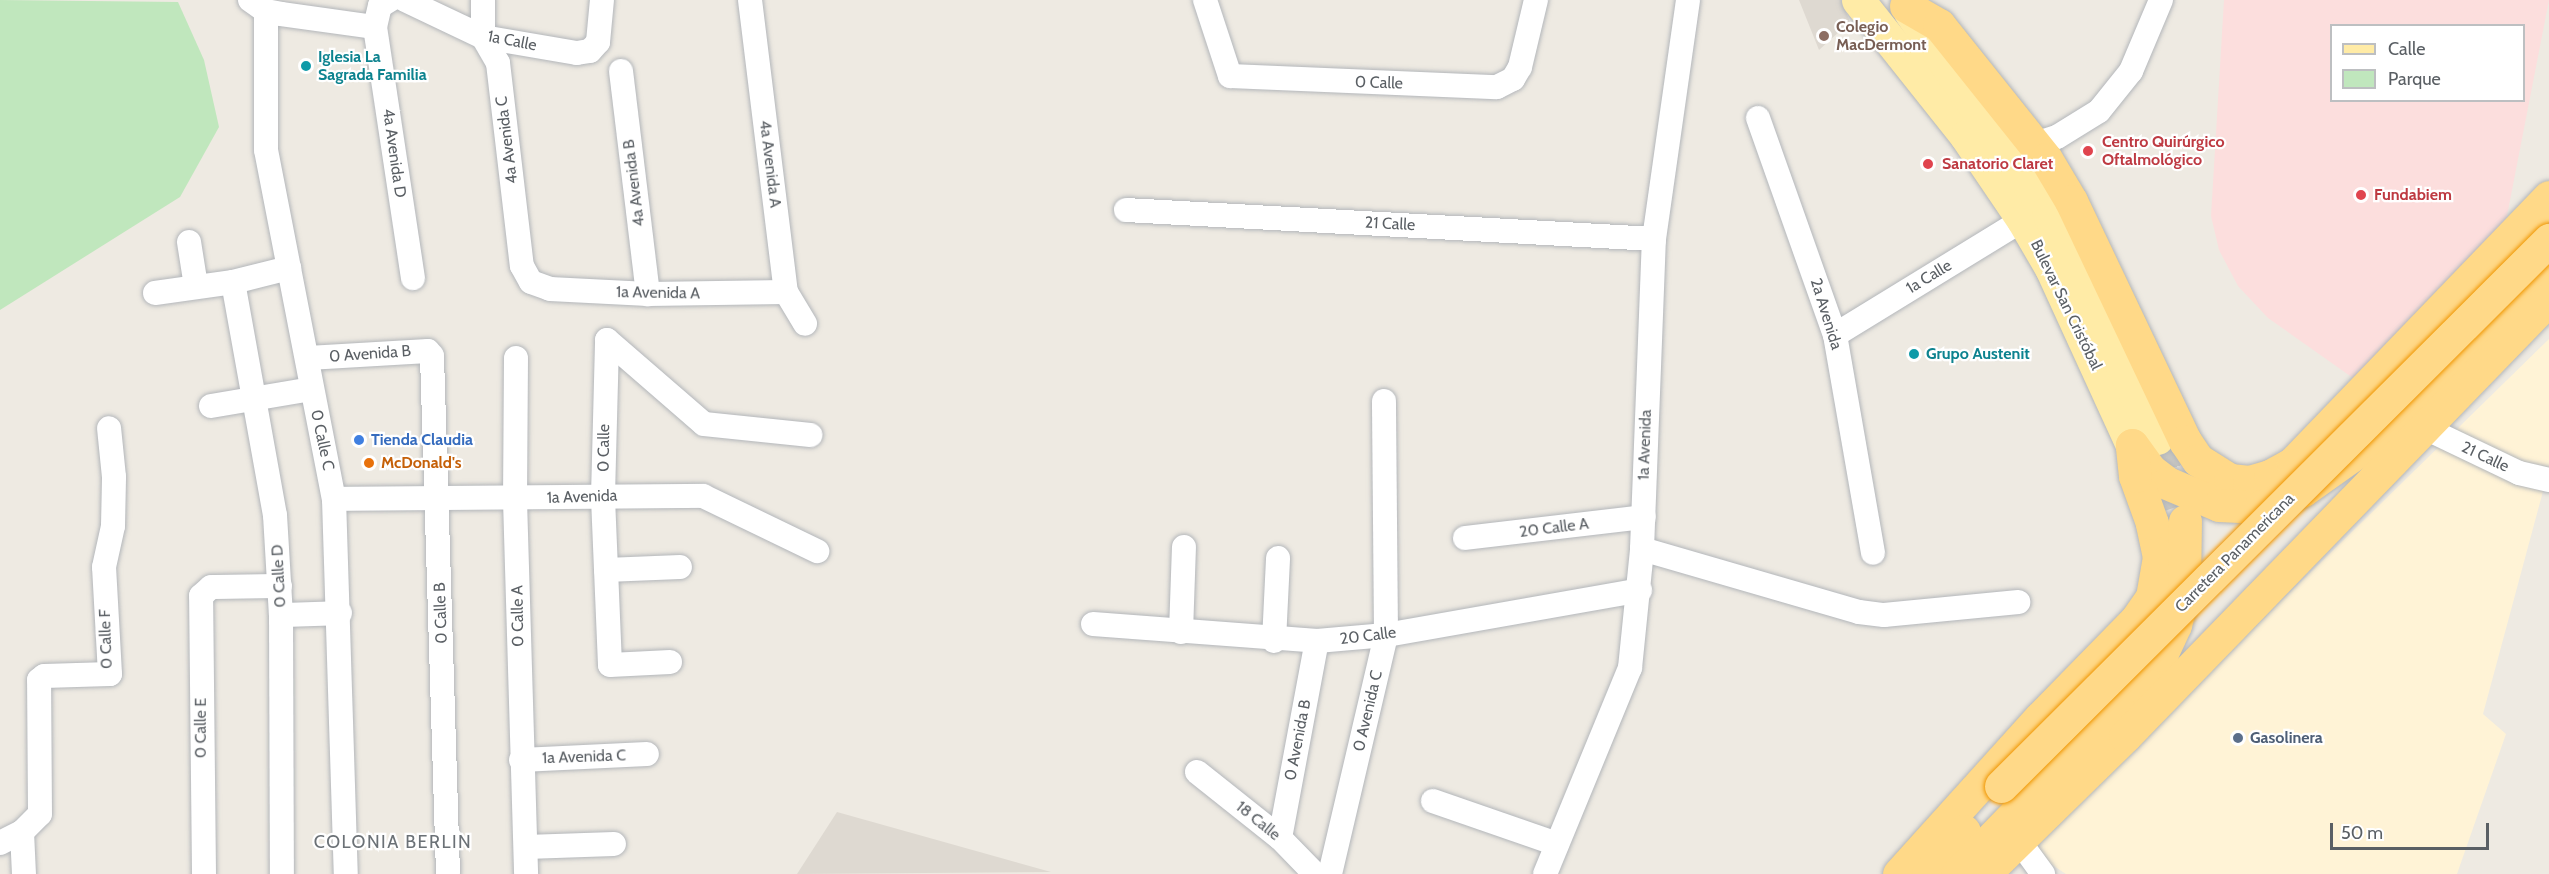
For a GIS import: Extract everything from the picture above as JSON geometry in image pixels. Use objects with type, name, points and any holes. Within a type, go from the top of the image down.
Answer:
[{"type":"highway","points":[[1905,3],[1939,25],[2035,144],[2071,201],[2185,441],[2213,472],[2249,482],[2270,476],[2292,463],[2549,197]]},
{"type":"highway","name":"Carretera Panamericana","points":[[1928,874],[2001,786],[2549,240]]},
{"type":"highway","points":[[2144,441],[2150,470],[2167,483],[2219,505],[2260,507],[2303,490],[2372,441],[2549,271]]},
{"type":"highway","points":[[1984,874],[2019,841],[2549,299]]},
{"type":"highway","points":[[1899,874],[2040,718],[2136,620],[2152,597],[2159,557],[2152,523],[2135,476],[2144,441]]},
{"type":"highway","points":[[1957,874],[2139,686],[2161,656],[2175,625],[2184,590],[2185,521]]},
{"type":"main road","name":"Bulevar San Cristóbal","points":[[1858,0],[1966,136],[2023,220],[2144,441]]},
{"type":"main road","name":"Bulevar San Cristóbal","points":[[1905,3],[2048,212],[2144,441]]},
{"type":"street","points":[[258,5],[375,27],[380,6],[390,0]]},
{"type":"street","name":"1a Calle","points":[[405,0],[483,37],[577,53],[590,51],[598,42],[602,0]]},
{"type":"street","name":"4a Avenida C","points":[[483,0],[483,37],[498,63],[522,266],[531,282]]},
{"type":"street","name":"4a Avenida A","points":[[750,0],[786,292],[805,324]]},
{"type":"street","name":"0 Calle","points":[[1205,0],[1230,76],[1497,87],[1513,79],[1520,67],[1536,0]]},
{"type":"street","name":"1a Avenida","points":[[1545,874],[1630,668],[1640,590],[1654,239],[1688,0]]},
{"type":"street","points":[[2035,144],[2057,137],[2099,111],[2131,71],[2161,0]]},
{"type":"street","name":"0 Calle C","points":[[258,5],[266,150],[334,499],[340,613],[346,874]]},
{"type":"street","name":"4a Avenida D","points":[[375,27],[413,278]]},
{"type":"street","name":"4a Avenida B","points":[[621,71],[648,294]]},
{"type":"street","name":"2a Avenida","points":[[1758,118],[1835,335],[1873,553]]},
{"type":"street","name":"21 Calle","points":[[1126,210],[1654,239]]},
{"type":"street","name":"1a Calle","points":[[1835,335],[2023,220]]},
{"type":"street","points":[[189,242],[196,286]]},
{"type":"street","points":[[155,293],[232,282],[289,268]]},
{"type":"street","name":"0 Calle D","points":[[232,282],[275,516],[281,615],[282,874]]},
{"type":"street","name":"1a Avenida A","points":[[531,282],[550,289],[648,294],[786,292]]},
{"type":"street","name":"0 Calle","points":[[670,663],[610,665],[603,496],[607,340],[704,424],[810,435]]},
{"type":"street","name":"0 Avenida B","points":[[308,358],[431,353]]},
{"type":"street","name":"0 Calle B","points":[[431,353],[438,500],[448,874]]},
{"type":"street","name":"0 Calle A","points":[[516,358],[515,500],[526,874]]},
{"type":"street","points":[[211,406],[312,389]]},
{"type":"street","name":"0 Avenida C","points":[[1330,874],[1386,635],[1384,401]]},
{"type":"street","name":"21 Calle","points":[[2423,427],[2519,473],[2549,480]]},
{"type":"street","name":"0 Calle F","points":[[24,874],[30,826],[39,680],[44,676],[110,674],[104,567],[113,526],[114,477],[109,428]]},
{"type":"street","name":"1a Avenida","points":[[334,499],[515,500],[603,496],[703,496],[817,550]]},
{"type":"street","name":"20 Calle A","points":[[1465,538],[1644,517]]},
{"type":"street","points":[[1181,632],[1184,547]]},
{"type":"street","points":[[1642,549],[1859,612],[1884,615],[2018,603]]},
{"type":"street","points":[[1275,641],[1278,558]]},
{"type":"street","points":[[606,570],[680,567]]},
{"type":"street","name":"0 Calle E","points":[[204,874],[201,596],[211,587],[280,586]]},
{"type":"street","name":"20 Calle","points":[[1093,624],[1275,641],[1317,641],[1386,635],[1640,590]]},
{"type":"street","points":[[281,615],[340,613]]},
{"type":"street","name":"0 Avenida B","points":[[1280,838],[1317,641]]},
{"type":"street","name":"1a Avenida C","points":[[521,760],[647,754]]},
{"type":"street","name":"18 Calle","points":[[1197,772],[1280,838],[1315,874]]},
{"type":"street","points":[[1433,801],[1557,843]]},
{"type":"street","points":[[0,843],[30,826]]},
{"type":"street","points":[[2019,841],[2043,874]]},
{"type":"street","points":[[526,847],[615,843]]},
{"type":"shaded area","name":"Colegio MacDermont","points":[[1799,0],[1841,0],[1850,22],[1819,50]]},
{"type":"shaded area","name":"Fundabiem","points":[[2224,0],[2549,0],[2505,226],[2353,378],[2268,318],[2238,286],[2219,250],[2211,216]]},
{"type":"shaded area","points":[[2549,339],[2549,469],[2483,714],[2506,734],[2457,874],[2066,874],[2028,849]]},
{"type":"shaded area","points":[[837,812],[1051,872],[797,874]]},
{"type":"green space","points":[[0,0],[178,2],[204,60],[219,127],[180,197],[0,310]]},
{"type":"tunnel","points":[[2157,438],[2180,505]]},
{"type":"place","name":"Colegio MacDermont","points":[[1824,36]]},
{"type":"place","name":"Iglesia La Sagrada Familia","points":[[306,66]]},
{"type":"place","name":"Centro Quirúrgico Oftalmológico","points":[[2088,151]]},
{"type":"place","name":"Sanatorio Claret","points":[[1928,164]]},
{"type":"place","name":"Fundabiem","points":[[2361,195]]},
{"type":"place","name":"Grupo Austenit","points":[[1914,354]]},
{"type":"place","name":"Tienda Claudia","points":[[359,440]]},
{"type":"place","name":"McDonald's","points":[[369,463]]},
{"type":"place","name":"Gasolinera","points":[[2238,738]]},
{"type":"district","name":"COLONIA BERLIN","points":[[393,842]]}]
